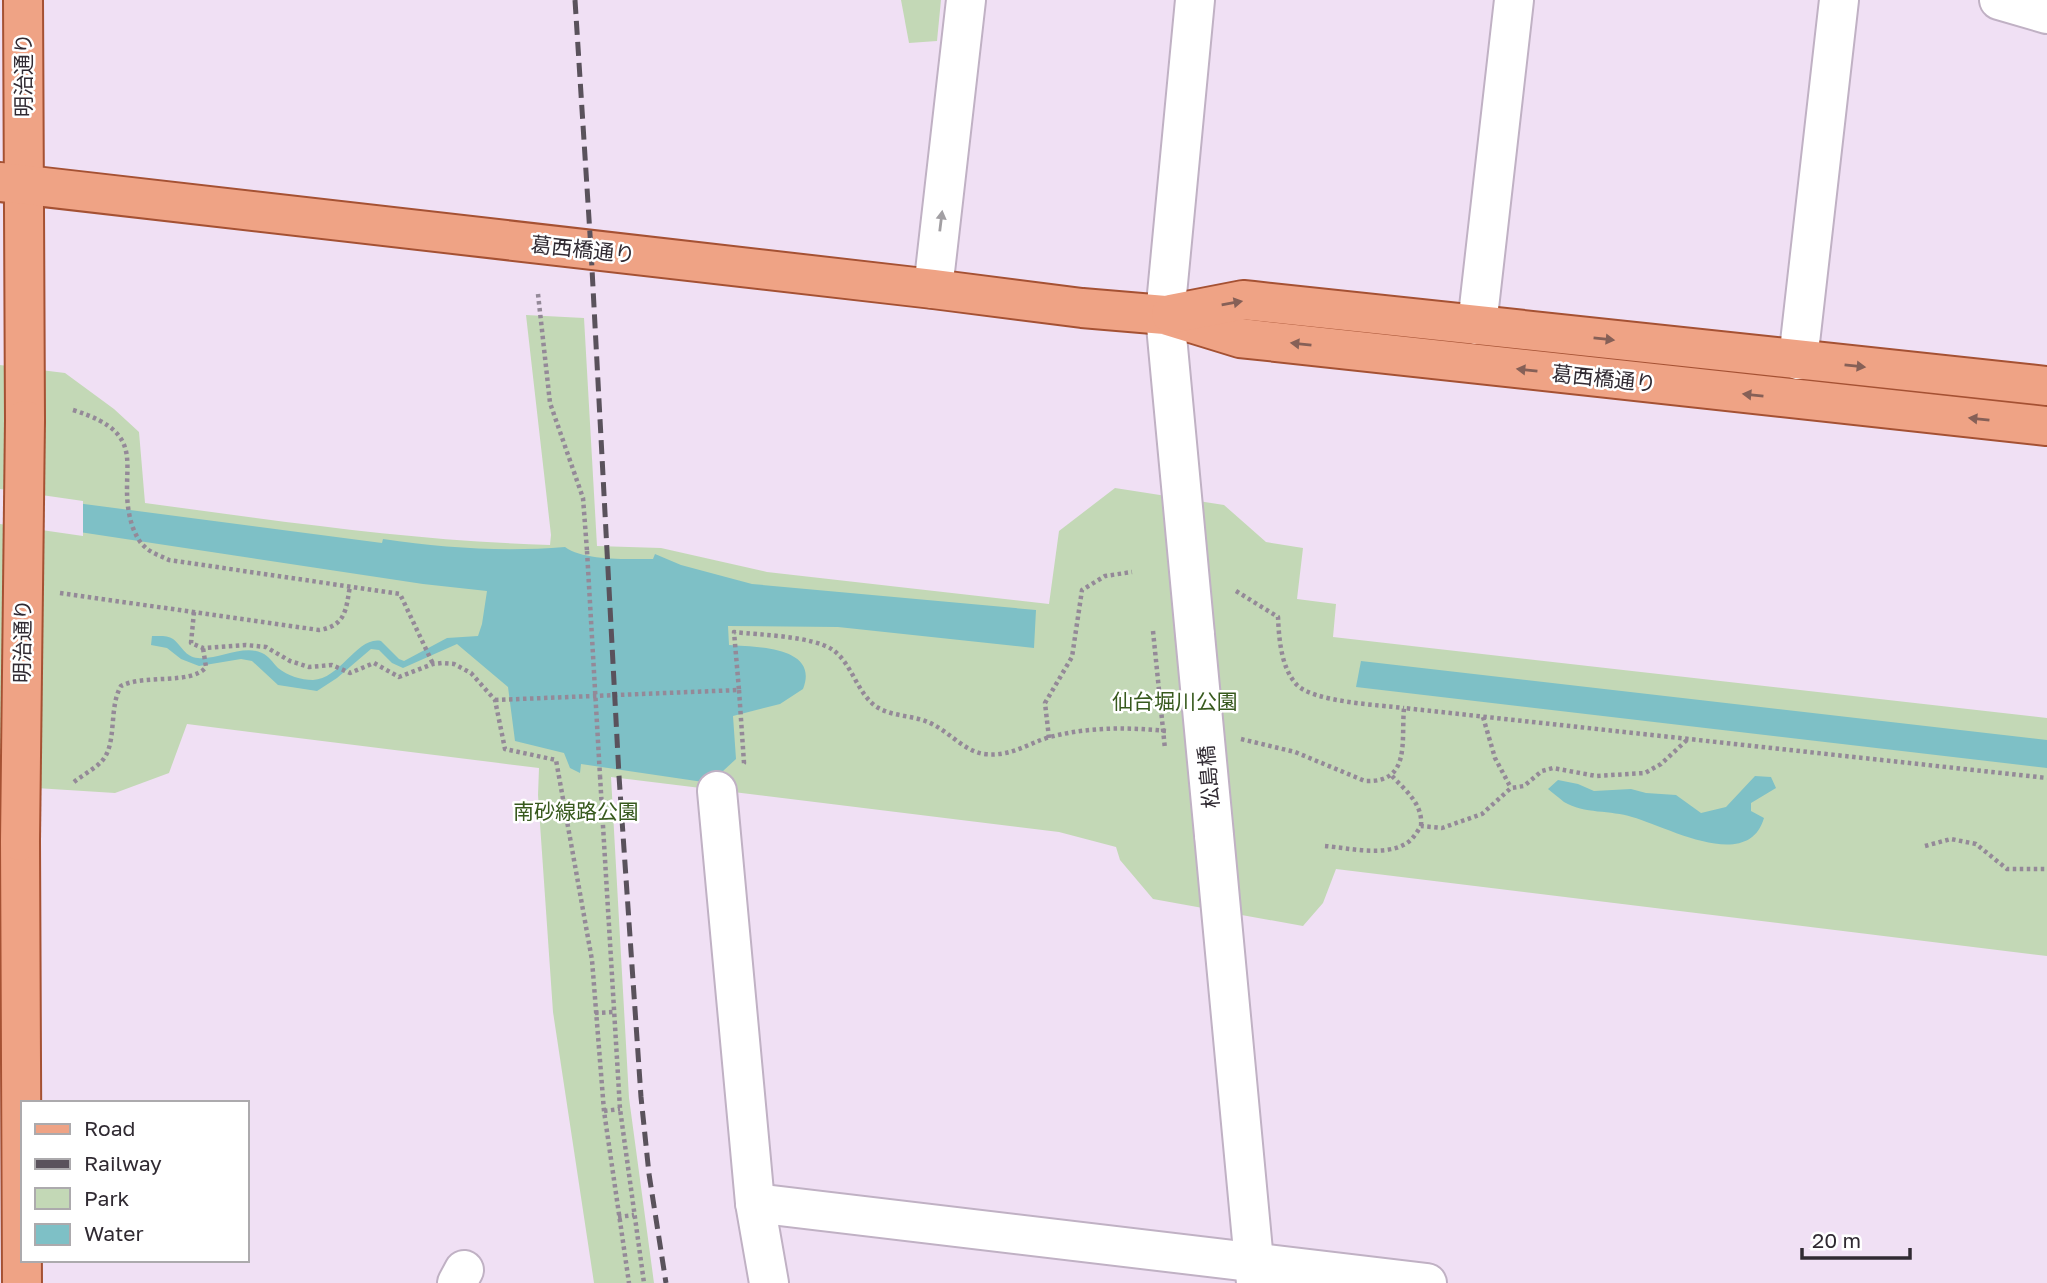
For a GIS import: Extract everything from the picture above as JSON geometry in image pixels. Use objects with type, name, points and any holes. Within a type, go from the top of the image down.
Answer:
[{"type":"main road","name":"明治通り","points":[[21,1195],[10,1014],[19,841],[25,420],[11,184],[23,0]]},
{"type":"main road","name":"葛西橋通り","points":[[11,184],[1082,308],[1165,315],[1240,338],[2047,426]]},
{"type":"main road","name":"葛西橋通り","points":[[1165,315],[1243,300],[2047,386]]},
{"type":"main road","name":"明治通り","points":[[22,1262],[22,1283]]},
{"type":"street","points":[[933,289],[966,0]]},
{"type":"street","name":"松島橋","points":[[1195,0],[1165,315],[1255,1272]]},
{"type":"street","points":[[1477,325],[1514,0]]},
{"type":"street","points":[[1798,360],[1839,0]]},
{"type":"street","points":[[1999,0],[2047,14]]},
{"type":"street","points":[[717,791],[755,1203],[769,1283]]},
{"type":"street","points":[[755,1203],[1255,1272],[1427,1283]]},
{"type":"street","points":[[0,1211],[21,1211]]},
{"type":"path","points":[[538,294],[550,403],[583,498],[620,1109],[645,1283]]},
{"type":"path","points":[[73,410],[107,424],[124,443],[128,454],[130,519],[139,540],[153,552],[169,560],[400,594],[433,664]]},
{"type":"path","points":[[1049,738],[1045,703],[1072,657],[1082,590],[1105,576],[1132,572]]},
{"type":"path","points":[[55,592],[319,630],[332,628],[346,614],[350,586]]},
{"type":"path","points":[[1236,591],[1278,617],[1279,638],[1287,666],[1296,684],[1318,695],[1363,704],[2047,779]]},
{"type":"path","points":[[194,612],[191,643],[203,648],[262,646],[290,661],[309,667],[332,664],[350,673],[374,663],[399,677],[433,664],[454,664],[471,673],[495,701],[505,748],[556,761],[592,960],[604,1111],[629,1283]]},
{"type":"path","points":[[1153,631],[1165,752]]},
{"type":"path","points":[[743,728],[734,632],[816,642],[833,650],[846,662],[860,689],[873,704],[886,712],[934,724],[962,745],[982,754],[1020,751],[1049,738],[1125,726],[1178,732]]},
{"type":"path","points":[[74,782],[102,762],[106,755],[113,706],[121,686],[139,679],[195,676],[206,667],[203,648]]},
{"type":"path","points":[[495,701],[739,690]]},
{"type":"path","points":[[1232,738],[1295,752],[1365,781],[1378,782],[1392,776],[1397,769],[1404,708]]},
{"type":"path","points":[[1483,717],[1495,758],[1511,788]]},
{"type":"path","points":[[1421,826],[1442,828],[1482,814],[1511,788],[1524,786],[1542,771],[1553,768],[1596,776],[1645,773],[1661,764],[1689,739]]},
{"type":"path","points":[[1325,846],[1382,850],[1407,843],[1421,826],[1422,816],[1419,808],[1392,776]]},
{"type":"path","points":[[1925,846],[1951,839],[1976,844],[2007,869],[2047,869]]},
{"type":"path","points":[[595,1013],[614,1012]]},
{"type":"path","points":[[604,1111],[620,1109]]},
{"type":"path","points":[[618,1217],[634,1215]]},
{"type":"green space","points":[[901,0],[941,0],[937,41],[909,43]]},
{"type":"green space","name":"仙台堀川公園","points":[[526,315],[584,318],[597,546],[661,548],[767,572],[1049,604],[1059,531],[1115,488],[1224,505],[1266,542],[1303,548],[1297,599],[1336,604],[1333,637],[2047,718],[2047,956],[1336,869],[1323,903],[1303,926],[1153,899],[1120,860],[1116,847],[1059,832],[611,777],[629,1098],[654,1283],[594,1283],[553,1012],[538,795],[539,768],[187,724],[169,773],[115,793],[20,787],[0,779],[0,365],[65,373],[114,409],[139,432],[145,503],[398,535],[550,545]]},
{"type":"water","points":[[0,493],[382,543],[383,539],[474,548],[565,547],[584,555],[620,559],[653,559],[655,554],[681,565],[752,584],[1036,610],[1034,648],[838,627],[728,626],[729,645],[768,648],[782,652],[802,664],[806,675],[803,689],[780,704],[733,716],[736,759],[710,783],[581,764],[580,773],[570,768],[564,753],[515,741],[508,687],[457,644],[403,668],[392,663],[379,650],[371,649],[317,691],[278,685],[252,661],[241,659],[199,666],[181,659],[167,648],[151,645],[152,636],[168,637],[187,653],[198,658],[255,651],[267,656],[286,673],[313,680],[332,673],[356,651],[372,641],[381,641],[404,661],[447,638],[478,636],[487,591],[423,584],[0,520]]},
{"type":"water","points":[[1361,661],[2047,740],[2047,768],[1356,687]]},
{"type":"water","points":[[1755,776],[1771,777],[1776,788],[1751,803],[1751,811],[1764,818],[1755,834],[1742,842],[1725,844],[1685,836],[1624,815],[1572,806],[1548,789],[1558,780],[1594,791],[1631,789],[1676,795],[1701,813],[1726,807]]},
{"type":"pier","points":[[0,489],[83,501],[83,536],[0,524]]},
{"type":"railway","points":[[575,0],[619,776],[641,1097],[649,1174],[666,1283]]},
{"type":"park label","name":"南砂線路公園","points":[[576,811]]}]
